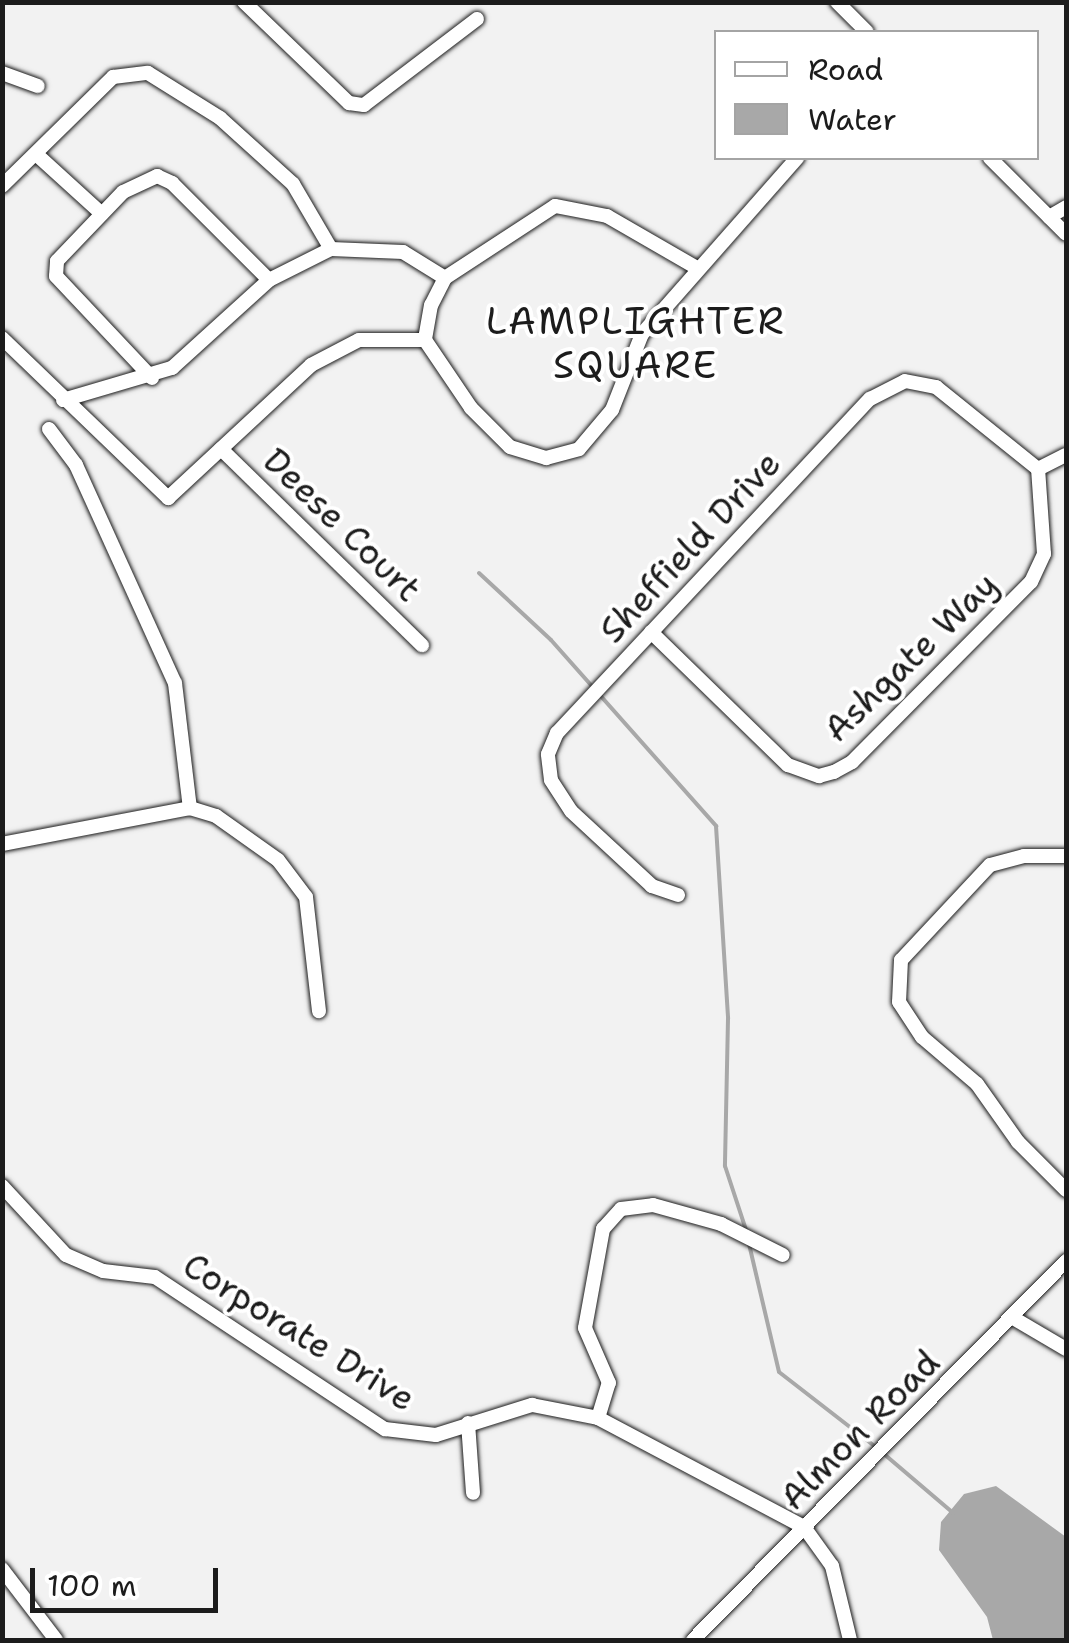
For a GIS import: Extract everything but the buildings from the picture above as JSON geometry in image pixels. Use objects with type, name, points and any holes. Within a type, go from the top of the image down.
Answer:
[{"type":"street","points":[[244,2],[349,104],[364,105],[477,19]]},
{"type":"street","points":[[837,2],[864,30]]},
{"type":"street","points":[[2,73],[38,86]]},
{"type":"street","points":[[2,186],[113,76],[148,73],[220,118],[293,184],[331,249]]},
{"type":"street","points":[[36,154],[102,214]]},
{"type":"street","points":[[698,268],[606,216],[555,206],[446,278],[431,305],[425,340],[491,432],[510,447],[546,458],[579,449],[612,410],[642,334],[795,160]]},
{"type":"street","points":[[992,160],[1066,234]]},
{"type":"street","points":[[152,378],[56,276],[57,261],[132,186],[157,176],[172,183],[268,280]]},
{"type":"street","points":[[1048,217],[1066,207]]},
{"type":"street","points":[[63,400],[152,378],[199,349],[268,280],[331,249],[404,252],[446,278]]},
{"type":"street","points":[[2,338],[168,498],[327,356],[359,340],[425,340]]},
{"type":"street","name":"Sheffield Drive","points":[[678,895],[652,886],[571,811],[551,780],[548,754],[556,733],[870,399],[906,381],[936,387],[1038,469]]},
{"type":"street","points":[[49,429],[60,442],[175,683],[190,808]]},
{"type":"street","points":[[1038,469],[1060,457],[1066,444]]},
{"type":"street","name":"Deese Court","points":[[220,449],[422,645]]},
{"type":"street","name":"Ashgate Way","points":[[651,632],[788,765],[819,776],[834,772],[852,762],[1030,582],[1044,554],[1038,469]]},
{"type":"street","points":[[2,844],[190,808],[240,830],[278,860],[306,896],[318,1011]]},
{"type":"street","points":[[1066,856],[1024,856],[990,865],[902,960],[899,1002],[922,1037],[978,1084],[1018,1142],[1066,1190]]},
{"type":"street","name":"Corporate Drive","points":[[2,1186],[66,1254],[103,1271],[155,1278],[385,1429],[424,1437],[532,1405],[598,1418],[804,1526]]},
{"type":"street","points":[[598,1418],[609,1383],[585,1328],[604,1229],[621,1209],[654,1205],[721,1224],[783,1255]]},
{"type":"street","name":"Almon Road","points":[[693,1640],[1015,1319],[1066,1261]]},
{"type":"street","points":[[1015,1319],[1066,1349]]},
{"type":"street","points":[[468,1423],[473,1493]]},
{"type":"street","points":[[804,1526],[832,1566],[850,1640]]},
{"type":"street","points":[[2,1569],[56,1640]]},
{"type":"water","points":[[996,1486],[1066,1537],[1066,1640],[993,1640],[987,1617],[939,1550],[941,1522],[964,1494]]},
{"type":"waterway","points":[[479,573],[551,640],[716,826],[728,1019],[725,1166],[746,1230]]},
{"type":"waterway","points":[[749,1244],[779,1372],[877,1448]]},
{"type":"waterway","points":[[884,1454],[953,1513]]},
{"type":"district","name":"LAMPLIGHTER SQUARE","points":[[636,343]]}]
